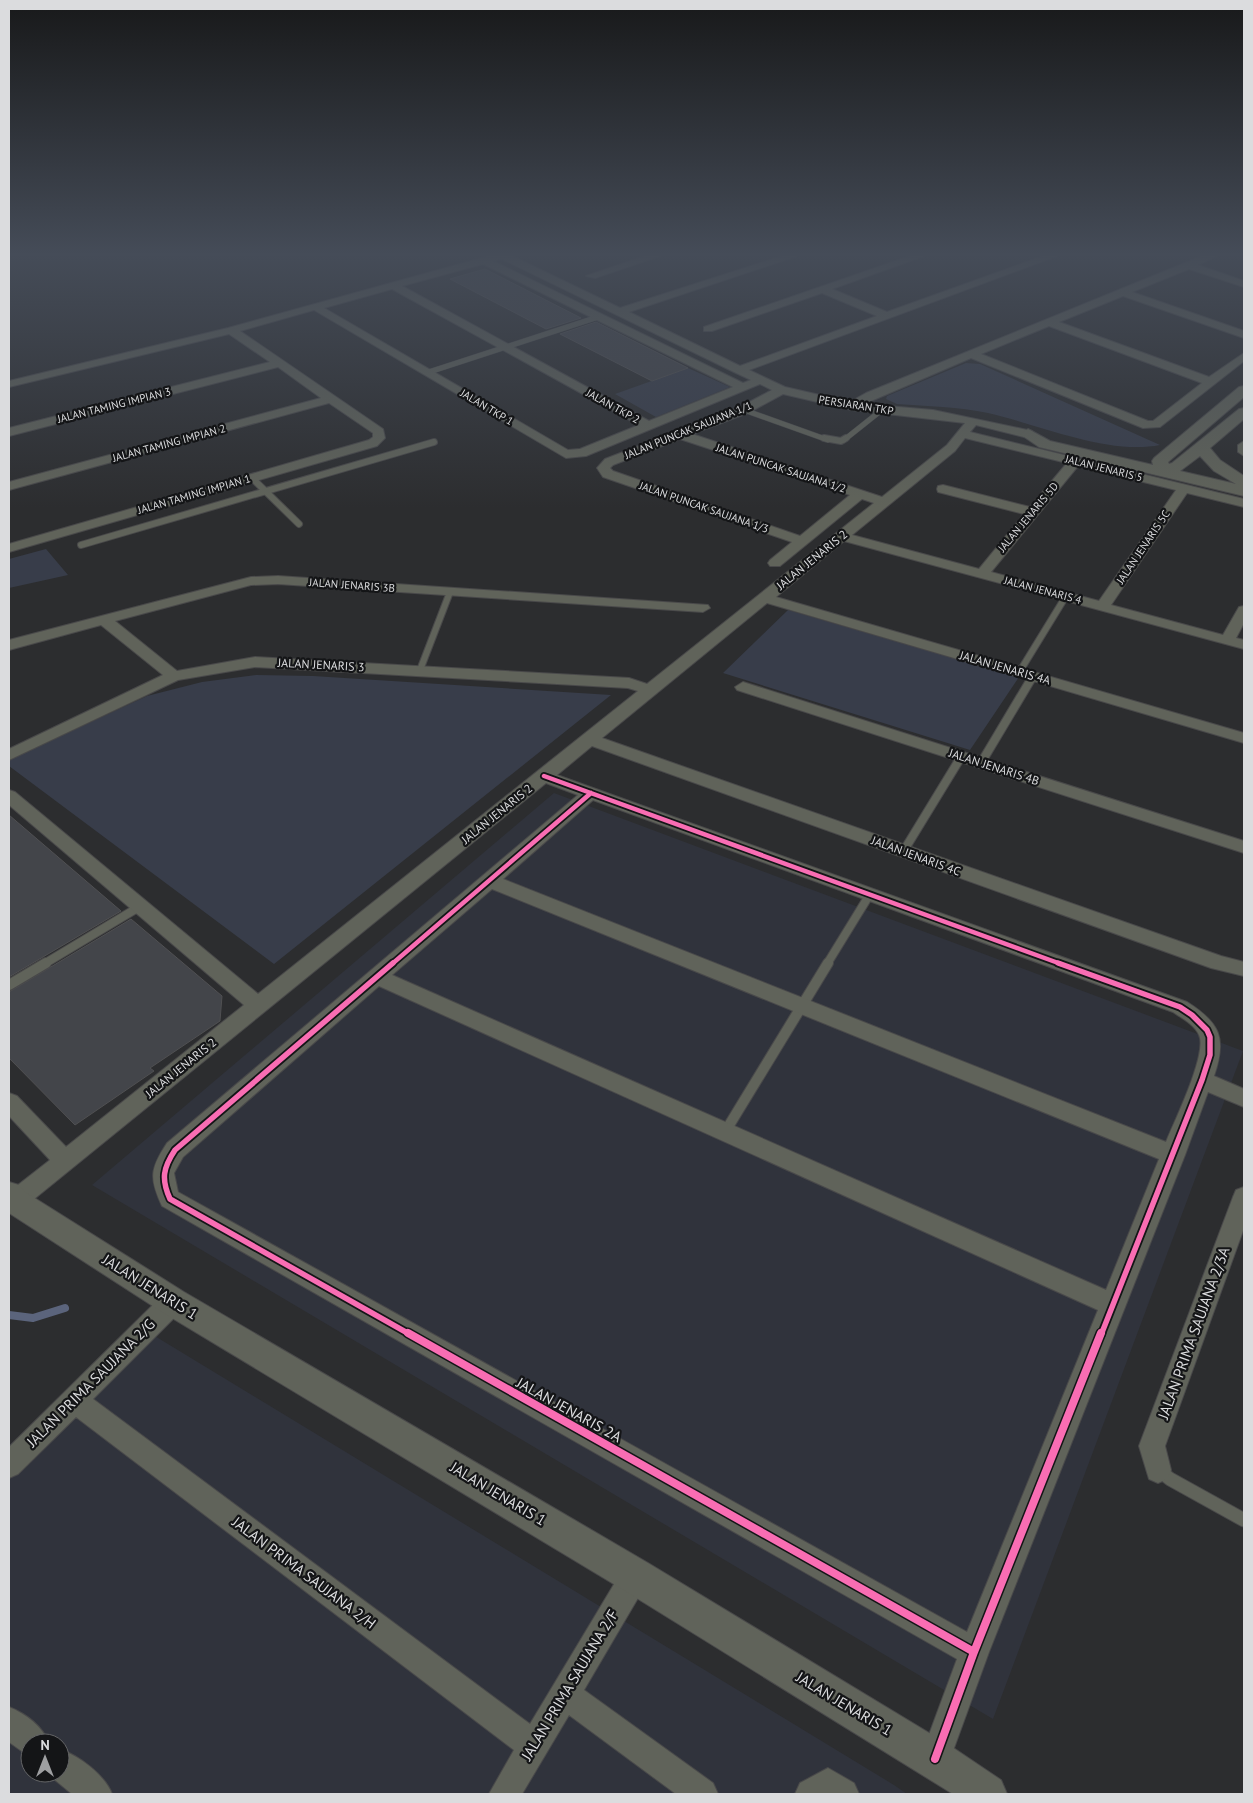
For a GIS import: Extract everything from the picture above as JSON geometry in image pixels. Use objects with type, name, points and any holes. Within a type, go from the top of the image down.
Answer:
[{"type":"street","points":[[9,384],[189,340]]},
{"type":"street","points":[[244,340],[329,399]]},
{"type":"street","name":"JALAN TKP 1","points":[[374,340],[566,454],[582,453],[649,426]]},
{"type":"street","name":"JALAN TKP 2","points":[[492,340],[649,426]]},
{"type":"street","points":[[646,340],[742,387]]},
{"type":"street","name":"PERSIARAN TKP","points":[[677,340],[781,390],[852,406],[884,409],[968,428],[1056,437],[1122,452],[1244,491]]},
{"type":"street","points":[[738,370],[820,340]]},
{"type":"street","points":[[852,406],[870,395],[1005,340]]},
{"type":"street","points":[[1098,340],[1211,382]]},
{"type":"street","points":[[972,354],[1142,423],[1156,424],[1244,356]]},
{"type":"street","name":"JALAN TAMING IMPIAN 3","points":[[9,432],[276,364]]},
{"type":"street","points":[[649,426],[759,381]]},
{"type":"street","name":"JALAN PUNCAK SAUJANA 1/1","points":[[608,474],[603,468],[609,462],[744,410],[781,390]]},
{"type":"street","points":[[1122,452],[1152,451],[1180,442],[1244,390]]},
{"type":"street","name":"JALAN TAMING IMPIAN 1","points":[[9,548],[373,443],[378,438],[379,432],[329,399]]},
{"type":"street","name":"JALAN TAMING IMPIAN 2","points":[[9,486],[329,399]]},
{"type":"street","points":[[1167,466],[1202,447],[1244,412]]},
{"type":"street","name":"JALAN JENARIS 5","points":[[968,428],[1075,461],[1244,502]]},
{"type":"street","name":"JALAN JENARIS 2","points":[[12,1198],[65,1161],[651,690],[951,448],[968,428]]},
{"type":"street","name":"JALAN PUNCAK SAUJANA 1/2","points":[[678,434],[884,502]]},
{"type":"street","name":"PERSIARAN TKP","points":[[1028,434],[1046,444],[1244,482]]},
{"type":"street","points":[[1167,466],[1180,442]]},
{"type":"street","points":[[1202,447],[1210,460],[1223,471],[1244,482]]},
{"type":"street","name":"JALAN JENARIS 5D","points":[[982,574],[1075,461]]},
{"type":"street","name":"JALAN PUNCAK SAUJANA 1/3","points":[[608,474],[801,541]]},
{"type":"street","name":"JALAN JENARIS 5C","points":[[1102,606],[1184,488]]},
{"type":"street","points":[[943,490],[1033,512]]},
{"type":"street","points":[[775,562],[860,494]]},
{"type":"street","name":"JALAN JENARIS 4","points":[[842,536],[1244,645]]},
{"type":"street","name":"JALAN JENARIS 3B","points":[[9,646],[103,619],[251,581],[278,580],[703,608]]},
{"type":"street","name":"JALAN JENARIS 4A","points":[[765,598],[1244,738]]},
{"type":"street","points":[[1227,640],[1244,610]]},
{"type":"street","points":[[103,619],[174,676]]},
{"type":"street","name":"JALAN JENARIS 3","points":[[9,755],[174,676],[255,662],[629,683],[651,690]]},
{"type":"street","name":"JALAN JENARIS 4B","points":[[743,687],[1244,847]]},
{"type":"street","name":"JALAN JENARIS 4C","points":[[589,739],[1218,963],[1244,969]]},
{"type":"street","points":[[544,776],[1180,1007],[1202,1021],[1210,1037],[1213,1052],[1174,1155],[974,1652],[935,1759]]},
{"type":"street","points":[[591,793],[375,976],[1114,1305]]},
{"type":"street","points":[[9,796],[258,1006]]},
{"type":"street","points":[[488,880],[1174,1155]]},
{"type":"street","name":"JALAN JENARIS 2A","points":[[375,976],[175,1150],[163,1168],[162,1181],[170,1199],[974,1652]]},
{"type":"street","points":[[1202,1080],[1244,1098]]},
{"type":"street","points":[[9,1102],[65,1161]]},
{"type":"street","name":"JALAN PRIMA SAUJANA 2/3A","points":[[1158,1470],[1152,1446],[1244,1197]]},
{"type":"street","name":"JALAN JENARIS 1","points":[[12,1198],[173,1302],[635,1576],[935,1759],[987,1794]]},
{"type":"street","name":"JALAN PRIMA SAUJANA 2/G","points":[[9,1465],[173,1302]]},
{"type":"street","name":"JALAN PRIMA SAUJANA 2/H","points":[[74,1400],[534,1746]]},
{"type":"street","name":"JALAN PRIMA SAUJANA 2/F","points":[[505,1794],[635,1576]]},
{"type":"street","points":[[565,1694],[702,1794]]},
{"type":"street","points":[[9,1722],[22,1733]]},
{"type":"street","points":[[70,1772],[96,1794]]},
{"type":"street","points":[[811,1794],[828,1784],[843,1794]]},
{"type":"lane","points":[[429,372],[529,340]]},
{"type":"lane","points":[[744,410],[829,440],[841,441],[848,438],[884,409]]},
{"type":"lane","points":[[81,545],[434,442]]},
{"type":"lane","points":[[252,478],[299,524]]},
{"type":"lane","points":[[420,670],[450,592]]},
{"type":"lane","points":[[981,763],[1066,596]]},
{"type":"lane","points":[[903,852],[961,757]]},
{"type":"lane","points":[[725,1132],[870,894]]},
{"type":"lane","points":[[9,985],[139,907]]},
{"type":"lane","points":[[1158,1470],[1170,1479],[1244,1520]]},
{"type":"shaded area","points":[[966,363],[980,364],[1160,445],[1140,447],[1118,446],[1074,437],[988,413],[954,408],[897,404],[886,399],[887,396]]},
{"type":"shaded area","points":[[688,368],[730,387],[656,417],[615,394]]},
{"type":"shaded area","points":[[46,549],[68,575],[9,588],[9,559]]},
{"type":"shaded area","points":[[788,610],[1019,677],[970,750],[723,673]]},
{"type":"shaded area","points":[[256,675],[313,676],[611,695],[274,964],[9,766],[9,760],[147,696],[202,682]]},
{"type":"shaded area","points":[[554,793],[1243,1051],[993,1719],[92,1185]]},
{"type":"shaded area","points":[[135,1324],[907,1794],[9,1794],[9,1447]]},
{"type":"building","points":[[572,340],[632,340],[688,368],[652,381]]},
{"type":"building","points":[[9,815],[121,911],[9,977]]},
{"type":"building","points":[[131,919],[222,996],[220,1021],[150,1068],[154,1071],[75,1125],[9,1058],[9,992]]},
{"type":"waterway","points":[[9,1315],[33,1318],[65,1308]]},
{"type":"cycle path","points":[[544,776],[1180,1007],[1201,1022],[1210,1037],[1210,1055],[1202,1080],[974,1652],[935,1759]]},
{"type":"cycle path","points":[[591,793],[175,1150],[163,1173],[164,1184],[170,1199],[974,1652]]}]
